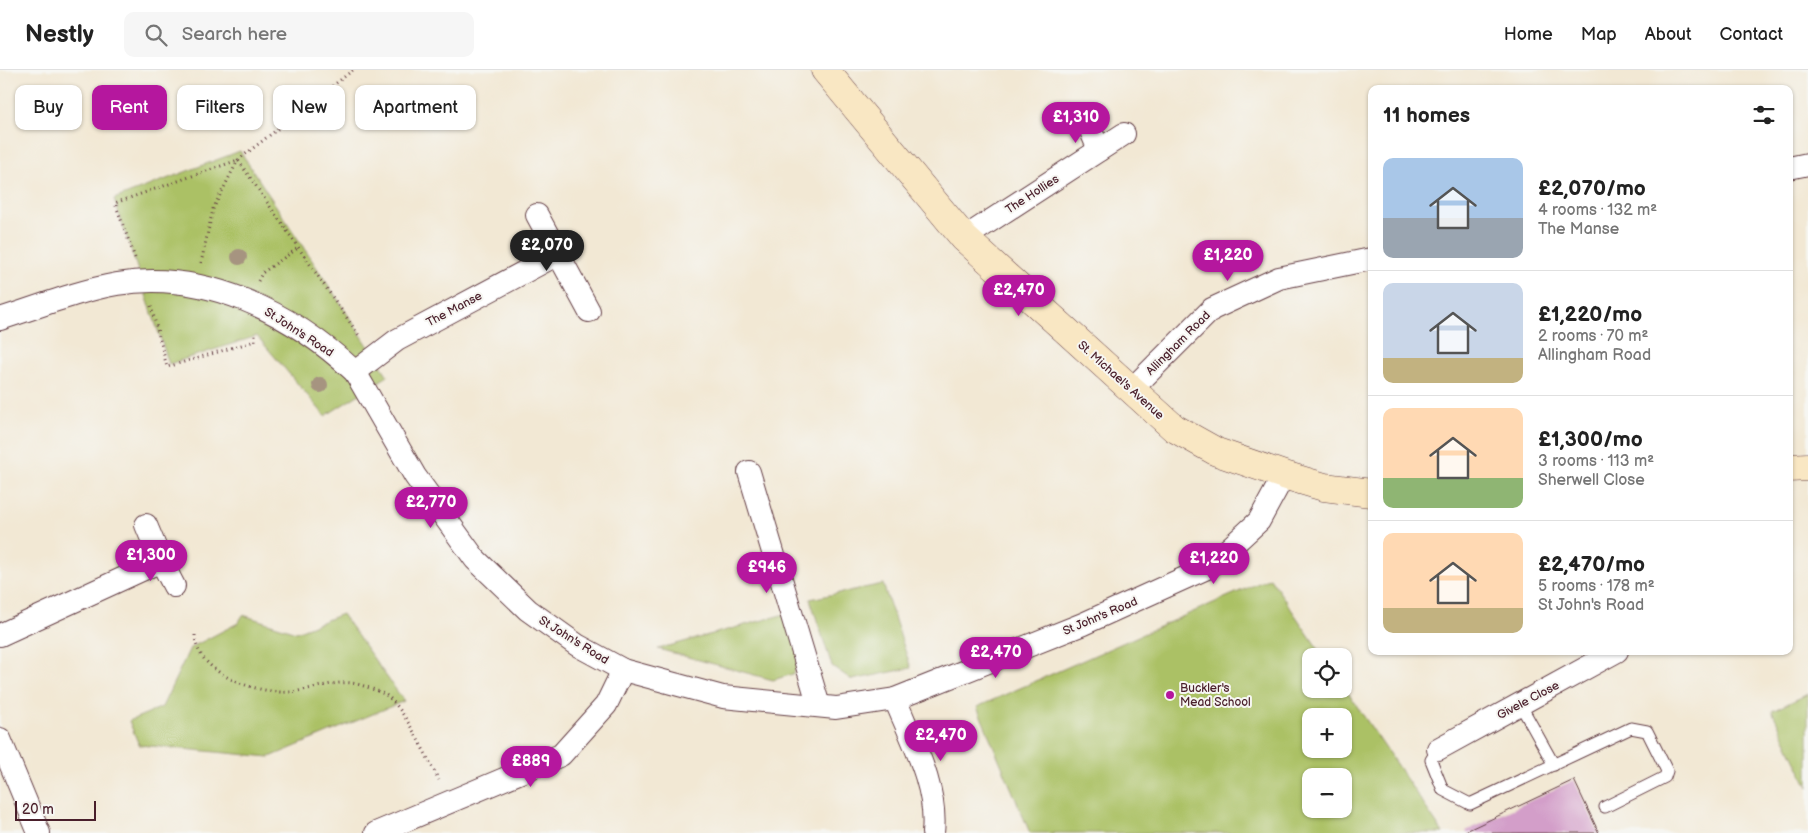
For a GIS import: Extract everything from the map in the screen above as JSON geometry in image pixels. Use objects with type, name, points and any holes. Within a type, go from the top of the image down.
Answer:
[{"type":"street","name":"St. Michael's Avenue","points":[[825,70],[964,238],[1174,428],[1217,452],[1284,475],[1324,487],[1368,493]]},
{"type":"street","points":[[1088,124],[1099,150]]},
{"type":"street","name":"The Hollies","points":[[964,238],[1124,134]]},
{"type":"street","points":[[1793,167],[1808,164]]},
{"type":"street","points":[[537,215],[588,310]]},
{"type":"street","name":"The Manse","points":[[355,372],[397,340],[558,254]]},
{"type":"street","name":"Allingham Road","points":[[1131,390],[1212,309],[1279,278],[1368,259]]},
{"type":"street","name":"St John's Road","points":[[0,319],[117,284],[145,283],[196,286],[272,311],[343,360],[355,372],[415,476],[475,559],[528,610],[577,645],[622,670],[723,698],[836,708],[895,699],[1111,613],[1209,567],[1259,521],[1284,475]]},
{"type":"street","points":[[1793,468],[1808,467]]},
{"type":"street","points":[[749,472],[819,706]]},
{"type":"street","points":[[146,525],[174,586]]},
{"type":"street","points":[[0,635],[161,561]]},
{"type":"street","name":"Givele Close","points":[[1438,748],[1610,655]]},
{"type":"street","points":[[376,833],[560,755],[606,705],[622,670]]},
{"type":"street","points":[[895,699],[927,779],[935,816],[933,833]]},
{"type":"street","points":[[0,739],[39,833]]},
{"type":"lane","points":[[1520,704],[1554,765]]},
{"type":"lane","points":[[1438,748],[1431,760],[1442,790],[1470,804],[1631,728],[1647,731],[1667,771],[1665,777],[1605,807]]},
{"type":"path","points":[[298,248],[262,274],[255,304],[255,341],[167,367],[145,283],[115,203],[238,160],[353,70]]},
{"type":"path","points":[[238,160],[374,358]]},
{"type":"path","points":[[196,286],[213,209],[238,160]]},
{"type":"path","points":[[195,635],[195,646],[208,666],[245,686],[289,692],[351,683],[385,695],[397,704],[451,802]]},
{"type":"green space","points":[[240,151],[388,376],[325,416],[257,336],[169,364],[114,199]]},
{"type":"green space","points":[[1270,578],[1318,648],[1302,648],[1302,698],[1351,698],[1443,833],[1030,833],[977,707]]},
{"type":"green space","points":[[883,584],[911,668],[852,680],[832,666],[810,599]]},
{"type":"green space","points":[[342,614],[404,701],[270,757],[139,745],[129,721],[162,707],[190,648],[238,623],[243,615],[296,632]]},
{"type":"green space","points":[[785,614],[802,659],[793,674],[773,680],[658,649]]},
{"type":"green space","points":[[1808,694],[1808,787],[1772,711]]},
{"type":"building","points":[[1574,780],[1599,833],[1467,833],[1466,831]]},
{"type":"place","name":"Buckler's Mead School","points":[[1170,695]]}]
